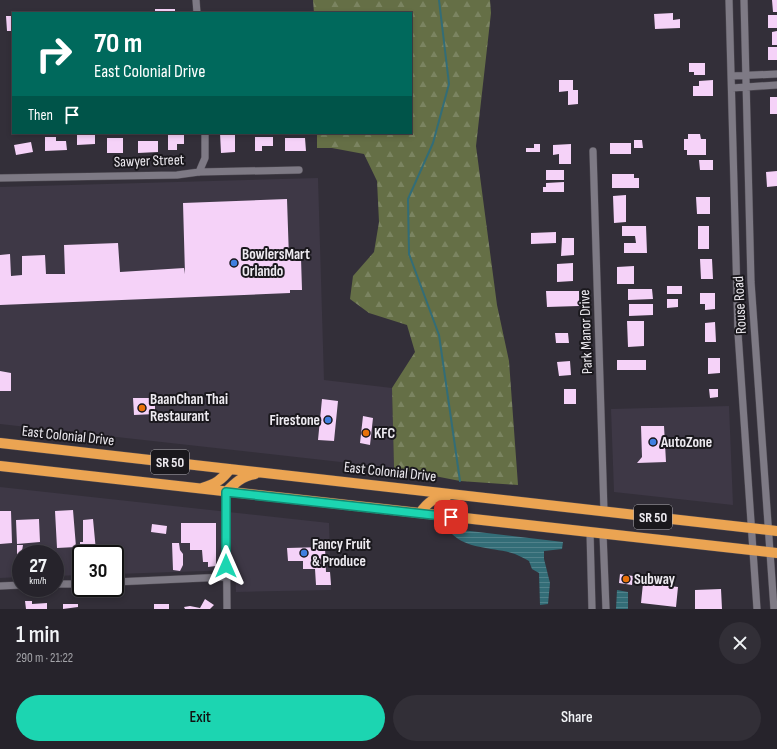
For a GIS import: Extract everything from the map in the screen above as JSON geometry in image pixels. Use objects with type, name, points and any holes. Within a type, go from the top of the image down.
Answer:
[{"type":"highway","name":"East Colonial Drive","points":[[0,443],[773,530]]},
{"type":"highway","name":"SR 50","points":[[0,466],[774,553]]},
{"type":"highway","points":[[198,488],[212,485],[223,479],[230,470]]},
{"type":"highway","points":[[226,492],[237,481],[248,475],[262,473]]},
{"type":"highway","points":[[420,513],[428,503],[440,497],[455,495]]},
{"type":"street","points":[[196,0],[197,12]]},
{"type":"street","name":"Rouse Road","points":[[729,0],[738,333],[753,528],[757,609]]},
{"type":"street","name":"Rouse Road","points":[[744,0],[752,290],[773,530],[774,609]]},
{"type":"street","points":[[732,76],[777,74]]},
{"type":"street","points":[[732,88],[777,85]]},
{"type":"street","points":[[199,172],[205,158],[205,134]]},
{"type":"street","name":"Park Manor Drive","points":[[593,151],[604,512]]},
{"type":"street","name":"Sawyer Street","points":[[0,178],[177,175],[199,172],[299,170]]},
{"type":"street","points":[[226,492],[227,609]]},
{"type":"street","points":[[590,532],[592,609]]},
{"type":"street","points":[[604,534],[606,609]]},
{"type":"street","points":[[124,582],[226,577]]},
{"type":"street","points":[[0,586],[12,586]]},
{"type":"shaded area","points":[[318,178],[324,380],[392,388],[394,468],[0,424],[0,187]]},
{"type":"shaded area","points":[[729,406],[733,505],[614,492],[611,409]]},
{"type":"shaded area","points":[[0,487],[329,523],[331,590],[236,592],[235,570],[124,574],[124,545],[72,545],[72,575],[64,576],[64,545],[12,545],[12,577],[0,578]]},
{"type":"green space","points":[[313,0],[490,0],[491,13],[476,146],[497,305],[509,361],[518,485],[460,481],[394,468],[392,388],[415,352],[407,325],[369,313],[350,299],[353,276],[374,252],[379,222],[377,181],[364,154],[332,148],[317,148],[317,134],[412,134],[412,12],[314,12]]},
{"type":"water","points":[[453,529],[563,542],[562,549],[544,551],[544,559],[550,583],[548,604],[540,605],[539,573],[532,569],[529,561],[515,554],[466,543],[452,534]]},
{"type":"water","points":[[617,590],[628,592],[628,609],[616,609]]},
{"type":"building","points":[[772,0],[777,0],[777,12],[773,12]]},
{"type":"building","points":[[155,9],[175,9],[175,12],[155,12]]},
{"type":"building","points":[[101,11],[113,11],[113,12]]},
{"type":"building","points":[[673,13],[673,20],[680,19],[680,28],[655,29],[654,14]]},
{"type":"building","points":[[768,15],[777,15],[777,28],[768,28]]},
{"type":"building","points":[[6,16],[12,16],[12,31],[7,31]]},
{"type":"building","points":[[777,31],[777,45],[772,45],[772,32]]},
{"type":"building","points":[[768,47],[777,47],[777,60],[768,60]]},
{"type":"building","points":[[689,63],[705,63],[705,75],[694,75],[694,72],[689,72]]},
{"type":"building","points":[[559,80],[573,80],[573,90],[578,90],[578,104],[568,105],[568,91],[559,92]]},
{"type":"building","points":[[713,80],[713,96],[693,96],[693,86],[699,86],[699,81]]},
{"type":"building","points":[[770,97],[777,97],[777,114],[770,114]]},
{"type":"building","points":[[77,134],[95,134],[95,144],[77,145]]},
{"type":"building","points":[[168,134],[184,134],[184,144],[177,144],[177,150],[168,150]]},
{"type":"building","points":[[220,134],[235,134],[235,152],[221,153]]},
{"type":"building","points":[[688,134],[700,134],[701,139],[706,139],[706,155],[687,155],[687,150],[684,150],[684,139],[688,139]]},
{"type":"building","points":[[45,137],[56,137],[56,141],[66,141],[67,150],[45,151]]},
{"type":"building","points":[[255,137],[273,137],[273,146],[262,146],[262,151],[255,151]]},
{"type":"building","points":[[107,138],[123,138],[123,153],[107,153]]},
{"type":"building","points":[[285,138],[305,138],[306,151],[285,151]]},
{"type":"building","points":[[634,140],[642,140],[643,148],[634,148]]},
{"type":"building","points":[[138,141],[158,141],[158,152],[138,153]]},
{"type":"building","points":[[31,142],[33,152],[16,155],[14,145]]},
{"type":"building","points":[[610,143],[631,143],[631,154],[610,154]]},
{"type":"building","points":[[534,144],[540,144],[540,152],[526,152],[526,148],[534,148]]},
{"type":"building","points":[[571,144],[571,164],[559,164],[559,154],[553,155],[553,145]]},
{"type":"building","points":[[699,160],[713,160],[713,170],[700,170]]},
{"type":"building","points":[[546,170],[564,170],[564,180],[546,180]]},
{"type":"building","points":[[777,171],[777,186],[767,187],[766,172]]},
{"type":"building","points":[[612,174],[634,174],[634,178],[639,178],[639,188],[612,188]]},
{"type":"building","points":[[564,182],[564,192],[543,192],[543,187],[546,187],[546,183]]},
{"type":"building","points":[[626,195],[626,222],[614,223],[613,196]]},
{"type":"building","points":[[696,197],[710,197],[710,214],[697,214]]},
{"type":"building","points":[[287,199],[289,258],[301,258],[302,290],[290,290],[290,293],[0,305],[0,255],[10,254],[11,276],[22,275],[22,256],[45,255],[46,274],[65,274],[64,245],[118,243],[120,272],[184,268],[185,274],[183,203]]},
{"type":"building","points":[[622,226],[646,226],[647,253],[624,253],[624,243],[636,243],[635,236],[622,236]]},
{"type":"building","points":[[698,226],[709,226],[709,249],[698,249]]},
{"type":"building","points":[[556,232],[556,243],[531,244],[531,233]]},
{"type":"building","points":[[562,238],[574,238],[574,255],[561,256]]},
{"type":"building","points":[[700,259],[712,259],[713,279],[701,279]]},
{"type":"building","points":[[573,263],[573,281],[557,282],[557,264]]},
{"type":"building","points":[[634,266],[634,284],[617,284],[617,267]]},
{"type":"building","points":[[667,286],[682,286],[682,294],[667,294]]},
{"type":"building","points":[[628,289],[652,289],[653,299],[628,300]]},
{"type":"building","points":[[546,291],[579,291],[579,306],[547,307]]},
{"type":"building","points":[[700,293],[715,293],[715,309],[705,310],[705,304],[700,304]]},
{"type":"building","points":[[667,299],[678,299],[678,307],[667,308]]},
{"type":"building","points":[[629,304],[653,304],[653,315],[629,316]]},
{"type":"building","points":[[627,321],[644,321],[644,346],[628,347]]},
{"type":"building","points":[[715,322],[716,342],[705,342],[705,323]]},
{"type":"building","points":[[555,333],[568,333],[569,343],[556,343]]},
{"type":"building","points":[[708,358],[720,358],[720,373],[708,374]]},
{"type":"building","points":[[617,360],[646,360],[646,370],[617,370]]},
{"type":"building","points":[[570,361],[571,375],[559,376],[557,362]]},
{"type":"building","points":[[0,371],[11,373],[11,391],[0,391]]},
{"type":"building","points":[[564,389],[576,389],[576,404],[564,404]]},
{"type":"building","points":[[709,389],[718,389],[718,397],[710,398]]},
{"type":"building","points":[[133,398],[155,398],[155,414],[134,415]]},
{"type":"building","name":"Firestone","points":[[322,399],[338,401],[334,441],[318,440]]},
{"type":"building","points":[[363,416],[373,418],[370,445],[360,443]]},
{"type":"building","name":"AutoZone","points":[[641,426],[664,426],[666,462],[637,463],[642,457]]},
{"type":"building","points":[[73,510],[76,545],[72,545],[72,547],[64,548],[64,545],[57,545],[55,511]]},
{"type":"building","points":[[0,511],[11,511],[12,543],[0,544]]},
{"type":"building","points":[[39,519],[40,542],[17,544],[16,520]]},
{"type":"building","points":[[93,519],[95,545],[80,545],[80,542],[83,542],[83,520]]},
{"type":"building","points":[[181,523],[216,523],[216,566],[208,567],[208,562],[203,562],[202,550],[190,550],[190,543],[181,543]]},
{"type":"building","points":[[152,524],[167,526],[166,534],[151,532]]},
{"type":"building","points":[[172,543],[179,543],[180,550],[183,554],[183,565],[180,571],[173,570]]},
{"type":"building","points":[[325,547],[326,572],[330,572],[331,585],[316,585],[315,569],[303,569],[303,561],[288,561],[287,548]]},
{"type":"building","name":"Subway","points":[[620,574],[633,576],[632,585],[619,583]]},
{"type":"building","points":[[643,583],[678,587],[676,607],[641,603]]},
{"type":"building","points":[[721,589],[722,609],[695,609],[695,590]]},
{"type":"building","points":[[205,599],[214,605],[210,609],[185,609],[184,607],[190,606],[200,608]]},
{"type":"building","points":[[25,601],[32,601],[32,604],[47,603],[47,609],[26,609]]},
{"type":"building","points":[[63,604],[78,604],[78,607],[63,609]]},
{"type":"building","points":[[154,604],[169,604],[169,609],[154,609]]},
{"type":"waterway","points":[[439,0],[449,84],[433,143],[408,199],[409,254],[439,335],[460,481]]},
{"type":"place","name":"BowlersMart Orlando","points":[[234,263]]},
{"type":"place","name":"BaanChan Thai Restaurant","points":[[142,408]]},
{"type":"place","name":"Firestone","points":[[328,420]]},
{"type":"place","name":"KFC","points":[[366,433]]},
{"type":"place","name":"AutoZone","points":[[653,442]]},
{"type":"place","name":"Fancy Fruit & Produce","points":[[304,553]]},
{"type":"place","name":"Subway","points":[[626,579]]},
{"type":"route","points":[[226,566],[226,492],[451,517]]}]
